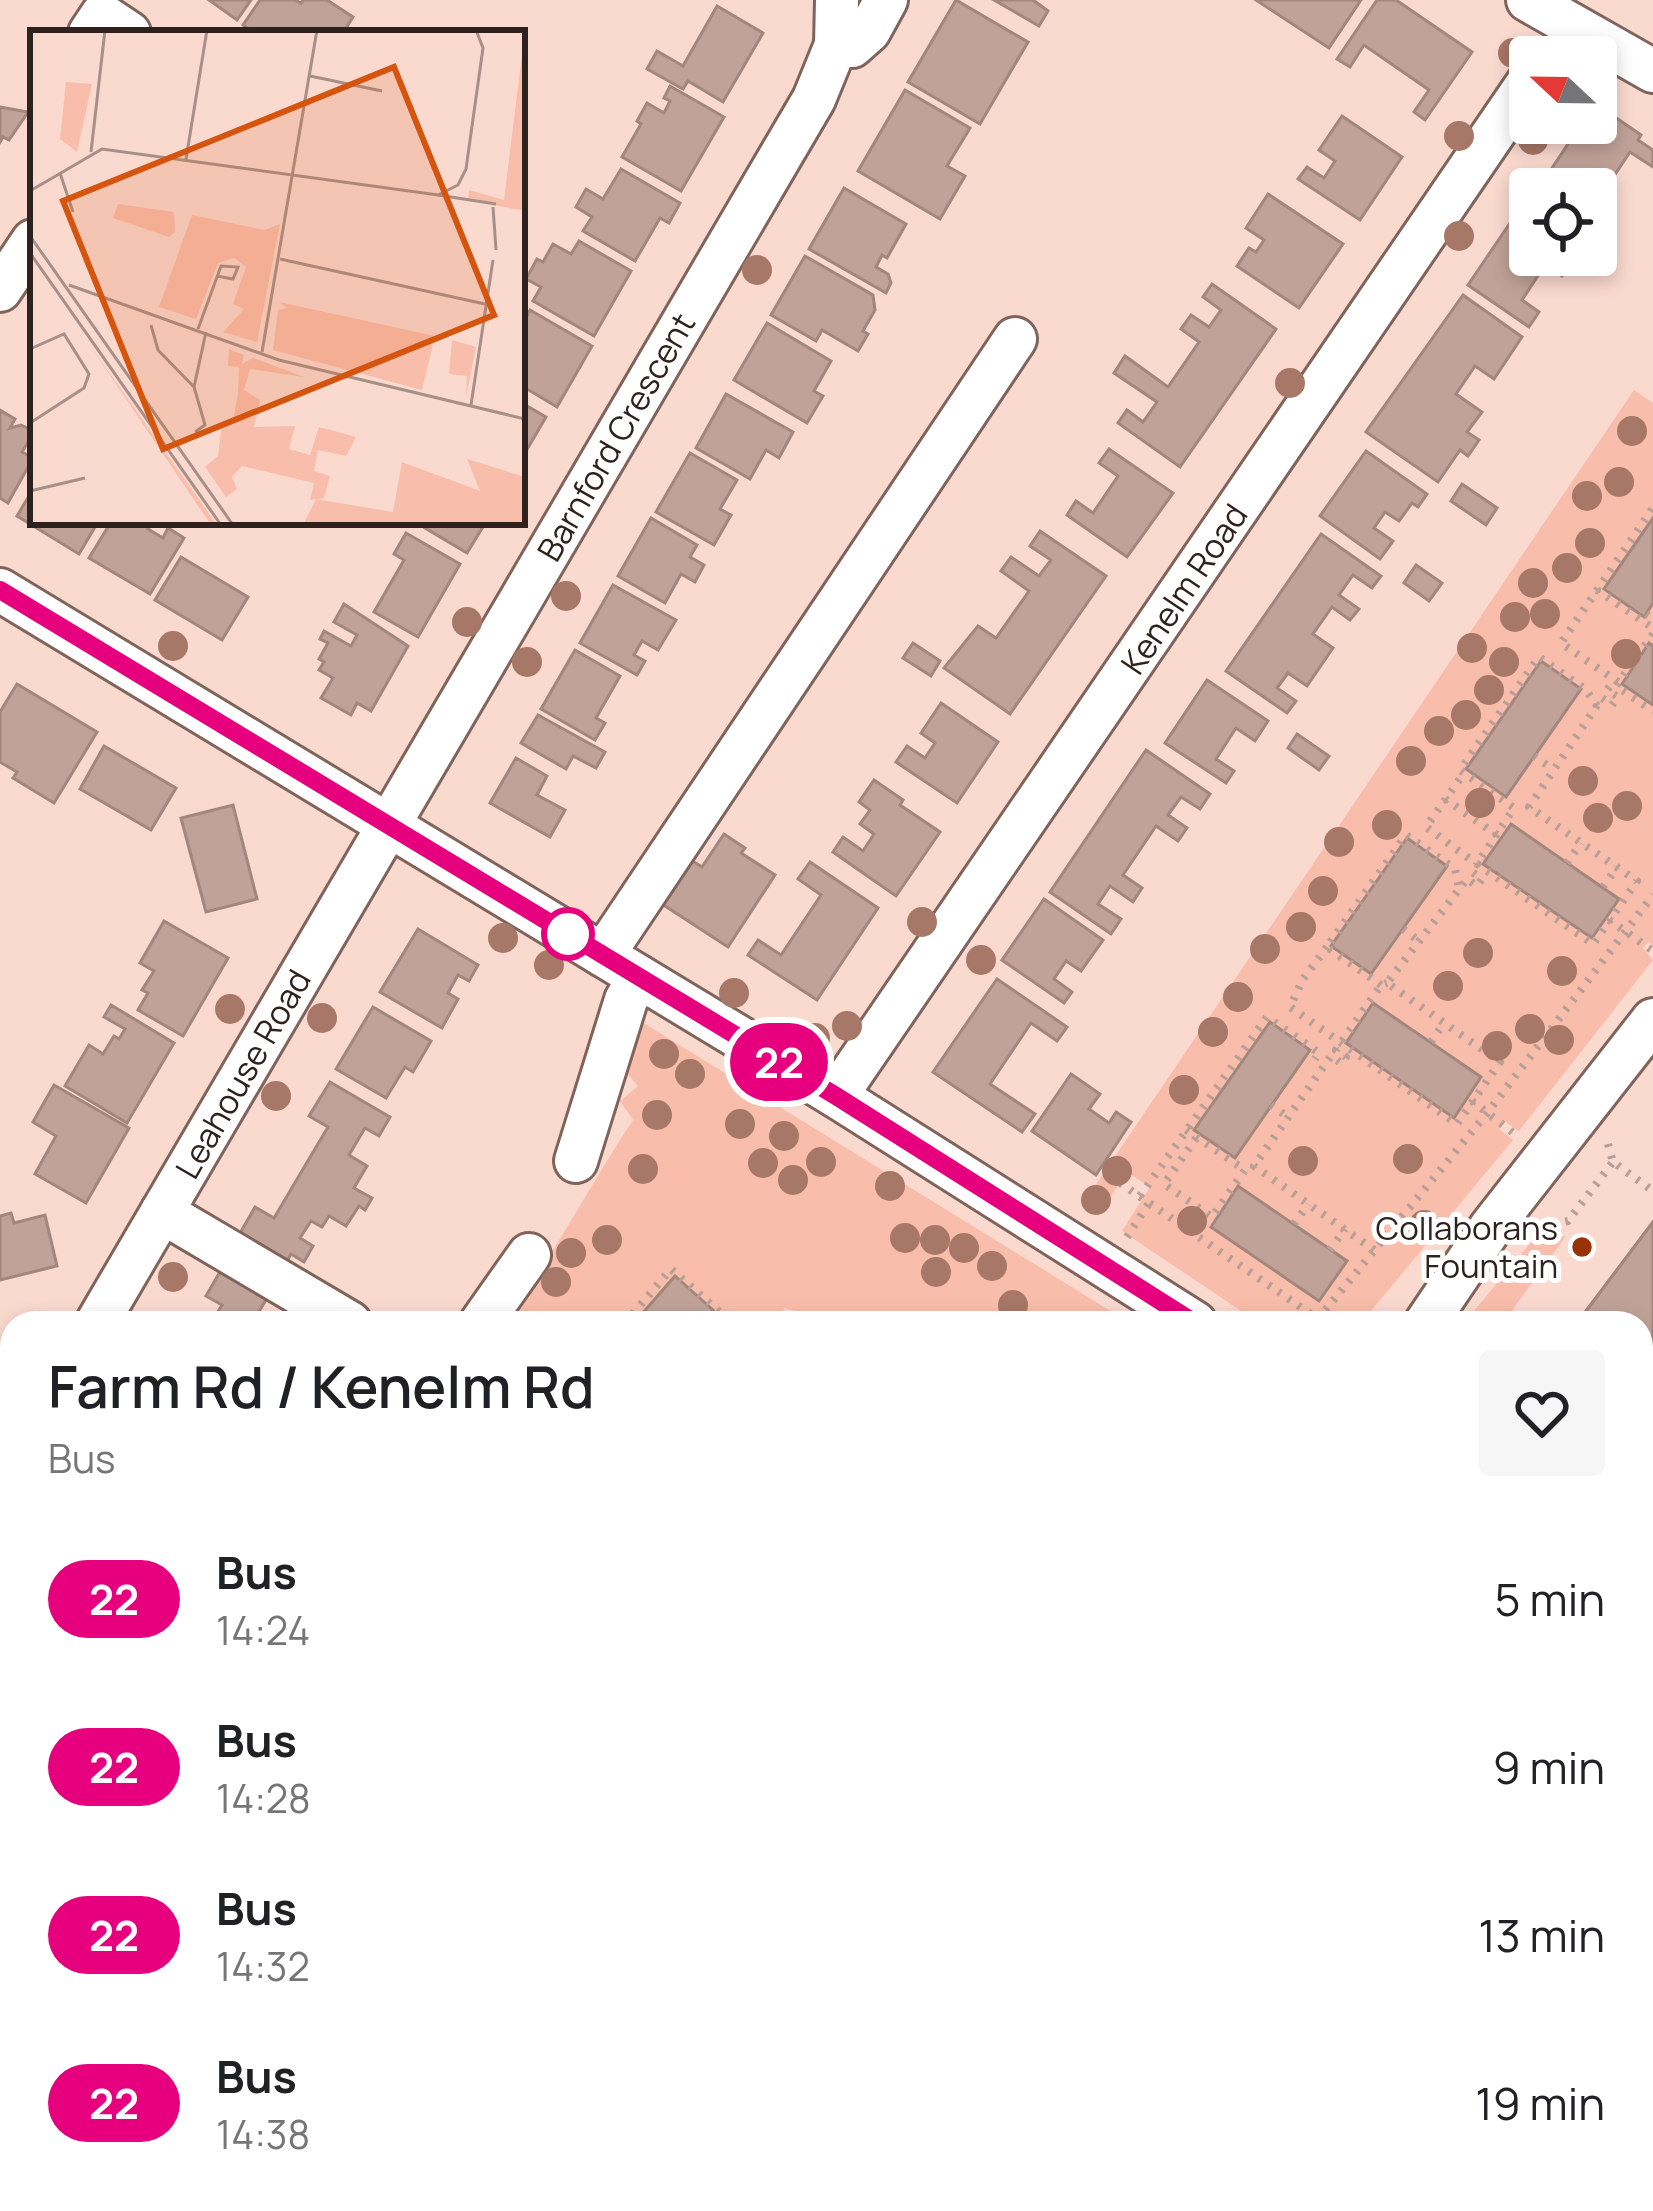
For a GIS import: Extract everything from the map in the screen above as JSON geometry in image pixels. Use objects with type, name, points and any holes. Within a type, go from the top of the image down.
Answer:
[{"type":"street","name":"Barnford Crescent","points":[[388,825],[814,99],[836,45],[837,0]]},
{"type":"street","points":[[836,45],[852,46],[869,31],[886,0]]},
{"type":"street","points":[[1528,0],[1553,36]]},
{"type":"street","points":[[92,30],[102,15],[124,30]]},
{"type":"street","points":[[1617,60],[1653,71]]},
{"type":"street","name":"Kenelm Road","points":[[836,1096],[1509,111]]},
{"type":"street","points":[[0,290],[30,245]]},
{"type":"street","points":[[603,955],[1015,339]]},
{"type":"street","points":[[0,590],[836,1096],[1176,1311]]},
{"type":"street","name":"Leahouse Road","points":[[104,1311],[388,825]]},
{"type":"street","points":[[575,1161],[626,1000],[639,977]]},
{"type":"street","points":[[1437,1311],[1511,1231],[1653,1020]]},
{"type":"street","points":[[162,1211],[330,1311]]},
{"type":"street","points":[[1408,1311],[1511,1231]]},
{"type":"street","points":[[490,1311],[530,1255]]},
{"type":"path","points":[[1617,681],[1561,643],[1653,508]]},
{"type":"path","points":[[1528,807],[1602,698],[1612,705],[1618,697],[1607,690],[1651,624],[1597,590]]},
{"type":"path","points":[[1464,773],[1426,827],[1593,944],[1637,881],[1528,807],[1514,808],[1460,770],[1539,657],[1586,690],[1597,706]]},
{"type":"path","points":[[1617,681],[1616,686],[1653,712]]},
{"type":"path","points":[[1534,756],[1553,770]]},
{"type":"path","points":[[1445,799],[1497,835]]},
{"type":"path","points":[[1316,1059],[1331,1056],[1341,1064],[1346,1057],[1336,1050],[1384,984],[1467,878],[1477,886],[1482,879],[1472,872],[1514,808]]},
{"type":"path","points":[[1327,947],[1500,1062],[1456,1124],[1290,1007],[1303,979],[1406,835],[1455,869],[1459,888]]},
{"type":"path","points":[[1567,862],[1581,843]]},
{"type":"path","points":[[1603,887],[1617,867]]},
{"type":"path","points":[[1325,1311],[1488,1112],[1653,895]]},
{"type":"path","points":[[1610,920],[1653,951]]},
{"type":"path","points":[[1402,929],[1419,941]]},
{"type":"path","points":[[1140,1196],[1267,1017],[1319,1053],[1288,1117],[1212,1217],[1165,1184],[1197,1137]]},
{"type":"path","points":[[1431,1042],[1444,1023]]},
{"type":"path","points":[[1472,1101],[1522,1139]]},
{"type":"path","points":[[1271,1105],[1288,1117]]},
{"type":"path","points":[[1186,1130],[1375,1250]]},
{"type":"path","points":[[1611,1138],[1607,1148],[1613,1162],[1653,1191]]},
{"type":"path","points":[[1511,1231],[1568,1221],[1613,1162]]},
{"type":"path","points":[[1120,1183],[1306,1311]]},
{"type":"path","points":[[1122,1244],[1149,1203]]},
{"type":"path","points":[[1294,1224],[1308,1204]]},
{"type":"path","points":[[1330,1250],[1345,1229]]},
{"type":"path","points":[[635,1311],[671,1269],[716,1311]]},
{"type":"shaded area","points":[[1634,390],[1653,403],[1653,945],[1648,942],[1643,948],[1653,960],[1519,1131],[1504,1121],[1499,1129],[1513,1140],[1371,1311],[1241,1311],[1122,1231],[1150,1187],[1127,1172],[1098,1216],[1082,1205]]},
{"type":"shaded area","points":[[634,1017],[1111,1311],[514,1311],[633,1120],[620,1101],[638,1086],[616,1061]]},
{"type":"shaded area","points":[[1566,1236],[1512,1311],[1474,1311],[1531,1242]]},
{"type":"building","points":[[209,0],[251,0],[237,20]]},
{"type":"building","points":[[260,0],[327,0],[353,17],[345,30],[250,30],[243,25]]},
{"type":"building","points":[[956,0],[1028,42],[980,124],[908,82]]},
{"type":"building","points":[[994,0],[1033,0],[1048,11],[1039,26]]},
{"type":"building","points":[[1256,0],[1361,0],[1329,48]]},
{"type":"building","points":[[1377,0],[1396,0],[1472,52],[1425,120],[1414,112],[1429,90],[1364,45],[1350,67],[1337,59]]},
{"type":"building","points":[[717,6],[763,33],[723,102],[688,81],[683,89],[647,69],[657,51],[683,66]]},
{"type":"building","points":[[670,86],[724,117],[681,191],[622,157],[647,103],[664,113]]},
{"type":"building","points":[[905,90],[970,128],[947,166],[965,176],[940,219],[858,171]]},
{"type":"building","points":[[0,107],[28,112],[9,140],[3,137],[0,142]]},
{"type":"building","points":[[1342,116],[1402,157],[1360,220],[1298,179],[1307,167],[1324,178],[1335,161],[1319,150]]},
{"type":"building","points":[[1617,118],[1653,150],[1653,167],[1630,152],[1617,172],[1552,168],[1568,144],[1617,144]]},
{"type":"building","points":[[621,169],[680,203],[669,223],[660,218],[635,261],[583,231],[592,217],[576,207],[586,189],[603,199]]},
{"type":"building","points":[[844,188],[906,224],[887,258],[882,255],[876,267],[888,274],[891,283],[886,293],[809,249]]},
{"type":"building","points":[[1268,194],[1343,244],[1299,308],[1237,266],[1249,248],[1256,252],[1264,240],[1246,228]]},
{"type":"building","points":[[1509,224],[1509,276],[1538,276],[1522,300],[1539,312],[1529,327],[1468,285]]},
{"type":"building","points":[[579,241],[631,271],[594,336],[533,301],[541,287],[526,279],[553,244],[571,254]]},
{"type":"building","points":[[805,256],[873,295],[875,310],[858,351],[822,330],[816,341],[771,315]]},
{"type":"building","points":[[1212,284],[1276,329],[1180,467],[1118,423],[1127,410],[1143,422],[1157,402],[1114,373],[1125,356],[1168,387],[1199,342],[1181,329],[1191,315],[1209,327],[1221,310],[1203,297]]},
{"type":"building","points":[[1463,295],[1522,337],[1494,379],[1475,366],[1456,394],[1482,412],[1467,432],[1479,440],[1468,456],[1460,450],[1438,482],[1366,432]]},
{"type":"building","points":[[530,310],[592,346],[557,407],[525,388],[525,319]]},
{"type":"building","points":[[767,323],[831,361],[814,391],[823,396],[807,423],[734,380]]},
{"type":"building","points":[[726,394],[793,432],[779,458],[766,450],[750,479],[696,448]]},
{"type":"building","points":[[525,405],[546,417],[525,453]]},
{"type":"building","points":[[0,410],[15,419],[10,428],[29,429],[30,439],[22,452],[30,456],[30,463],[8,503],[0,498]]},
{"type":"building","points":[[1109,449],[1173,493],[1127,557],[1067,515],[1076,501],[1093,513],[1118,476],[1099,463]]},
{"type":"building","points":[[1366,451],[1427,494],[1418,507],[1412,503],[1399,521],[1385,512],[1374,528],[1393,541],[1380,559],[1320,516]]},
{"type":"building","points":[[690,453],[737,480],[720,509],[731,515],[714,545],[656,512]]},
{"type":"building","points":[[1462,484],[1497,508],[1486,525],[1451,501]]},
{"type":"building","points":[[30,494],[30,524],[17,516]]},
{"type":"building","points":[[651,518],[697,545],[690,557],[704,565],[695,582],[681,574],[665,603],[618,576]]},
{"type":"building","points":[[1653,518],[1653,603],[1644,617],[1604,589]]},
{"type":"building","points":[[32,525],[96,525],[79,554]]},
{"type":"building","points":[[109,525],[150,525],[148,529],[163,538],[168,528],[184,538],[150,594],[89,558]]},
{"type":"building","points":[[427,525],[484,525],[467,553],[425,528]]},
{"type":"building","points":[[1040,531],[1106,576],[1010,714],[944,668],[978,626],[996,638],[1029,591],[1001,571],[1011,557],[1039,576],[1051,560],[1030,546]]},
{"type":"building","points":[[406,533],[460,564],[418,637],[374,612],[404,560],[394,554]]},
{"type":"building","points":[[1321,534],[1381,576],[1372,588],[1353,575],[1339,595],[1359,609],[1350,620],[1332,607],[1313,634],[1333,648],[1307,686],[1288,673],[1277,688],[1296,701],[1287,713],[1226,671]]},
{"type":"building","points":[[181,557],[248,597],[222,640],[155,600]]},
{"type":"building","points":[[1416,565],[1442,583],[1429,601],[1404,583]]},
{"type":"building","points":[[613,585],[676,620],[658,650],[642,641],[634,655],[645,661],[637,675],[580,643]]},
{"type":"building","points":[[344,604],[408,646],[371,711],[357,703],[351,715],[321,698],[333,678],[319,670],[328,643],[320,639],[324,631],[351,646],[357,635],[334,622]]},
{"type":"building","points":[[913,643],[940,661],[931,676],[903,658]]},
{"type":"building","points":[[1649,643],[1653,646],[1653,705],[1622,684]]},
{"type":"building","points":[[575,650],[620,676],[596,718],[605,723],[595,740],[541,709]]},
{"type":"building","points":[[1541,661],[1581,689],[1506,797],[1466,769]]},
{"type":"building","points":[[1207,680],[1268,721],[1255,741],[1236,728],[1216,759],[1234,771],[1226,783],[1165,743]]},
{"type":"building","points":[[17,684],[97,732],[54,803],[13,778],[17,772],[0,762],[0,712]]},
{"type":"building","points":[[941,703],[998,742],[957,803],[896,762],[907,746],[925,758],[935,743],[921,733]]},
{"type":"building","points":[[538,715],[605,752],[596,768],[573,756],[566,769],[521,743]]},
{"type":"building","points":[[1297,734],[1329,756],[1319,770],[1288,748]]},
{"type":"building","points":[[104,746],[176,788],[151,830],[80,789]]},
{"type":"building","points":[[1146,750],[1210,794],[1200,809],[1181,797],[1168,815],[1187,828],[1178,841],[1156,826],[1123,875],[1142,888],[1133,902],[1110,886],[1098,904],[1121,919],[1111,934],[1050,892]]},
{"type":"building","points":[[516,758],[547,776],[537,795],[565,810],[550,837],[490,803]]},
{"type":"building","points":[[874,780],[940,832],[896,896],[833,852],[843,837],[863,851],[874,834],[860,824],[870,810],[859,802]]},
{"type":"building","points":[[233,805],[257,899],[206,912],[181,818]]},
{"type":"building","points":[[1511,824],[1619,899],[1592,938],[1483,864]]},
{"type":"building","points":[[724,834],[745,848],[741,853],[775,875],[728,947],[662,904],[691,860],[702,867]]},
{"type":"building","points":[[1407,838],[1447,866],[1371,974],[1331,946]]},
{"type":"building","points":[[810,862],[878,908],[817,1000],[748,955],[758,940],[781,955],[821,895],[798,879]]},
{"type":"building","points":[[1044,899],[1103,940],[1081,971],[1066,961],[1054,979],[1072,992],[1064,1003],[1002,960]]},
{"type":"building","points":[[164,921],[228,958],[183,1036],[138,1010],[148,993],[142,990],[154,971],[140,963]]},
{"type":"building","points":[[418,929],[478,965],[469,981],[458,975],[448,993],[458,999],[442,1028],[380,992]]},
{"type":"building","points":[[997,979],[1067,1027],[1057,1041],[1031,1023],[990,1084],[1035,1114],[1022,1132],[933,1072]]},
{"type":"building","points":[[1373,1003],[1481,1077],[1454,1118],[1346,1043]]},
{"type":"building","points":[[111,1005],[174,1043],[127,1123],[65,1086],[89,1045],[103,1054],[114,1036],[119,1039],[125,1029],[104,1017]]},
{"type":"building","points":[[373,1007],[431,1041],[413,1072],[405,1067],[386,1098],[336,1069]]},
{"type":"building","points":[[1270,1022],[1310,1050],[1235,1158],[1194,1130]]},
{"type":"building","points":[[1071,1074],[1100,1094],[1089,1109],[1109,1123],[1116,1112],[1131,1122],[1096,1175],[1032,1131]]},
{"type":"building","points":[[330,1082],[390,1117],[379,1136],[365,1128],[349,1155],[367,1166],[354,1188],[372,1198],[365,1210],[359,1206],[346,1226],[329,1216],[322,1227],[311,1221],[300,1238],[313,1246],[304,1262],[291,1254],[282,1270],[235,1242],[255,1207],[274,1218],[328,1127],[309,1116]]},
{"type":"building","points":[[54,1085],[129,1128],[86,1203],[35,1174],[56,1136],[33,1122]]},
{"type":"building","points":[[1238,1186],[1347,1261],[1319,1301],[1211,1227]]},
{"type":"building","points":[[11,1213],[14,1223],[45,1215],[57,1266],[0,1280],[0,1216]]},
{"type":"building","points":[[1653,1222],[1653,1311],[1586,1311]]},
{"type":"building","points":[[1653,1222],[1653,1311],[1586,1311]]},
{"type":"building","points":[[225,1263],[272,1290],[259,1311],[218,1311],[222,1305],[206,1296]]},
{"type":"building","points":[[675,1276],[713,1310],[712,1311],[644,1311]]},
{"type":"bus line","name":"22","points":[[0,590],[836,1096],[1177,1311]]},
{"type":"place","name":"Collaborans Fountain","points":[[1582,1247]]}]
